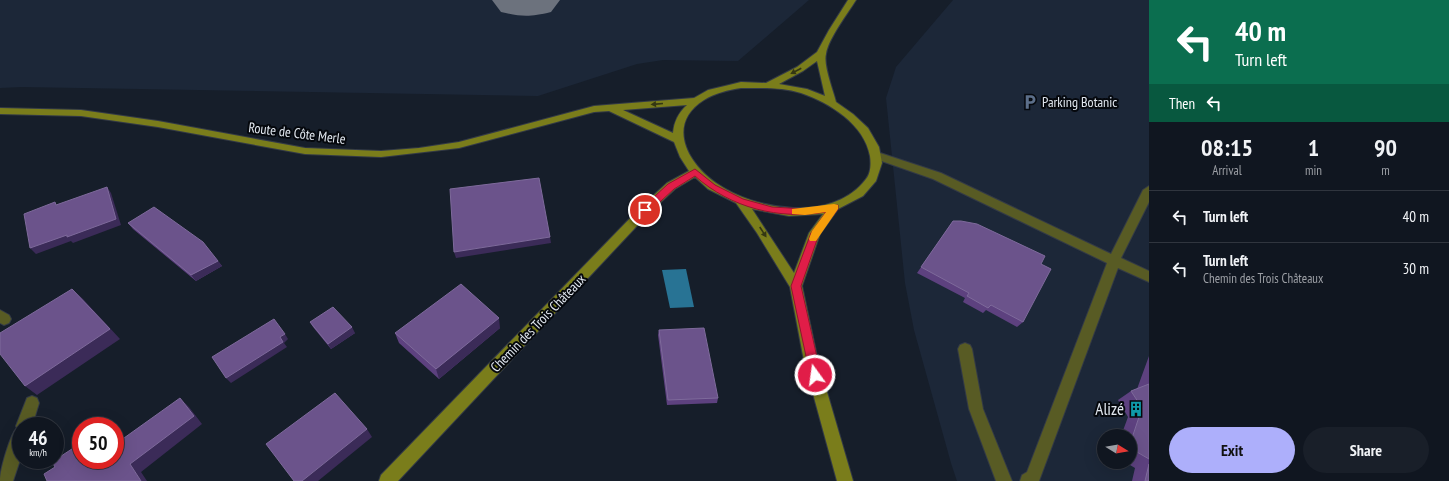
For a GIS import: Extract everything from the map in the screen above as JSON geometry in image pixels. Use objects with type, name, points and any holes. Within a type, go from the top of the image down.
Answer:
[{"type":"main road","points":[[769,85],[800,69],[821,54],[833,30],[852,0]]},
{"type":"main road","points":[[821,54],[831,102]]},
{"type":"main road","points":[[741,85],[769,85],[812,94],[831,102],[853,117],[869,136],[877,156],[876,172],[868,186],[854,198],[834,207],[805,212],[772,210],[740,201],[712,187],[695,172],[683,154],[678,140],[679,125],[685,112],[696,101],[716,91],[741,85]]},
{"type":"main road","name":"Route de Côte Merle","points":[[0,111],[81,113],[158,124],[305,152],[359,154],[419,151],[459,145],[580,112],[696,101]]},
{"type":"main road","points":[[612,108],[678,140]]},
{"type":"main road","name":"Chemin des Trois Châteaux","points":[[387,481],[645,210],[671,186],[695,172]]},
{"type":"main road","points":[[740,201],[761,230],[796,286],[812,360],[846,481]]},
{"type":"main road","points":[[796,286],[815,233],[834,207]]},
{"type":"street","points":[[877,156],[902,163],[937,176],[1149,277]]},
{"type":"street","points":[[1028,481],[1033,478],[1114,261],[1149,190]]},
{"type":"street","points":[[965,349],[976,409],[1004,481]]},
{"type":"street","points":[[27,417],[32,403]]},
{"type":"street","points":[[5,481],[12,460]]},
{"type":"shaded area","points":[[0,0],[809,0],[738,61],[663,60],[637,64],[538,96],[22,87],[0,88]]},
{"type":"shaded area","points":[[953,0],[1149,0],[1149,481],[957,481],[914,330],[905,283],[886,98],[896,67]]},
{"type":"water","points":[[686,269],[694,307],[670,308],[662,270]]},
{"type":"building","points":[[539,178],[550,237],[454,252],[450,189]]},
{"type":"building","points":[[107,187],[116,219],[67,237],[67,235],[30,248],[24,214],[55,202],[56,205]]},
{"type":"building","points":[[154,207],[203,242],[218,261],[191,275],[128,223]]},
{"type":"building","points":[[953,221],[977,224],[1045,256],[1041,264],[1051,269],[1023,322],[991,305],[988,308],[967,296],[969,293],[921,267]]},
{"type":"building","points":[[461,284],[499,318],[436,369],[395,333]]},
{"type":"building","points":[[72,289],[110,329],[25,386],[0,354],[0,333]]},
{"type":"building","points":[[333,307],[352,327],[328,344],[310,322]]},
{"type":"building","points":[[274,319],[285,334],[280,337],[283,342],[226,378],[212,357]]},
{"type":"building","points":[[704,328],[718,398],[668,400],[659,330]]},
{"type":"building","points":[[1149,384],[1149,459],[1137,452],[1137,429],[1135,429],[1142,408],[1131,391]]},
{"type":"building","points":[[335,393],[367,429],[302,481],[294,481],[266,444]]},
{"type":"building","points":[[180,398],[194,416],[130,464],[141,481],[47,481],[44,474],[52,469],[64,469],[64,454],[72,449],[72,469],[124,469],[124,438]]},
{"type":"building","points":[[1149,464],[1149,481],[1145,481]]},
{"type":"taxiway","points":[[521,0],[531,0]]},
{"type":"slow traffic","points":[[795,211],[805,212],[834,207],[815,233],[813,239]]},
{"type":"place","name":"Parking Botanic","points":[[1030,102]]},
{"type":"place","name":"Alizé","points":[[1136,409]]},
{"type":"route","points":[[645,210],[671,186],[695,172],[712,187],[740,201],[772,210],[805,212],[834,207],[815,233],[796,286],[815,375]]}]
